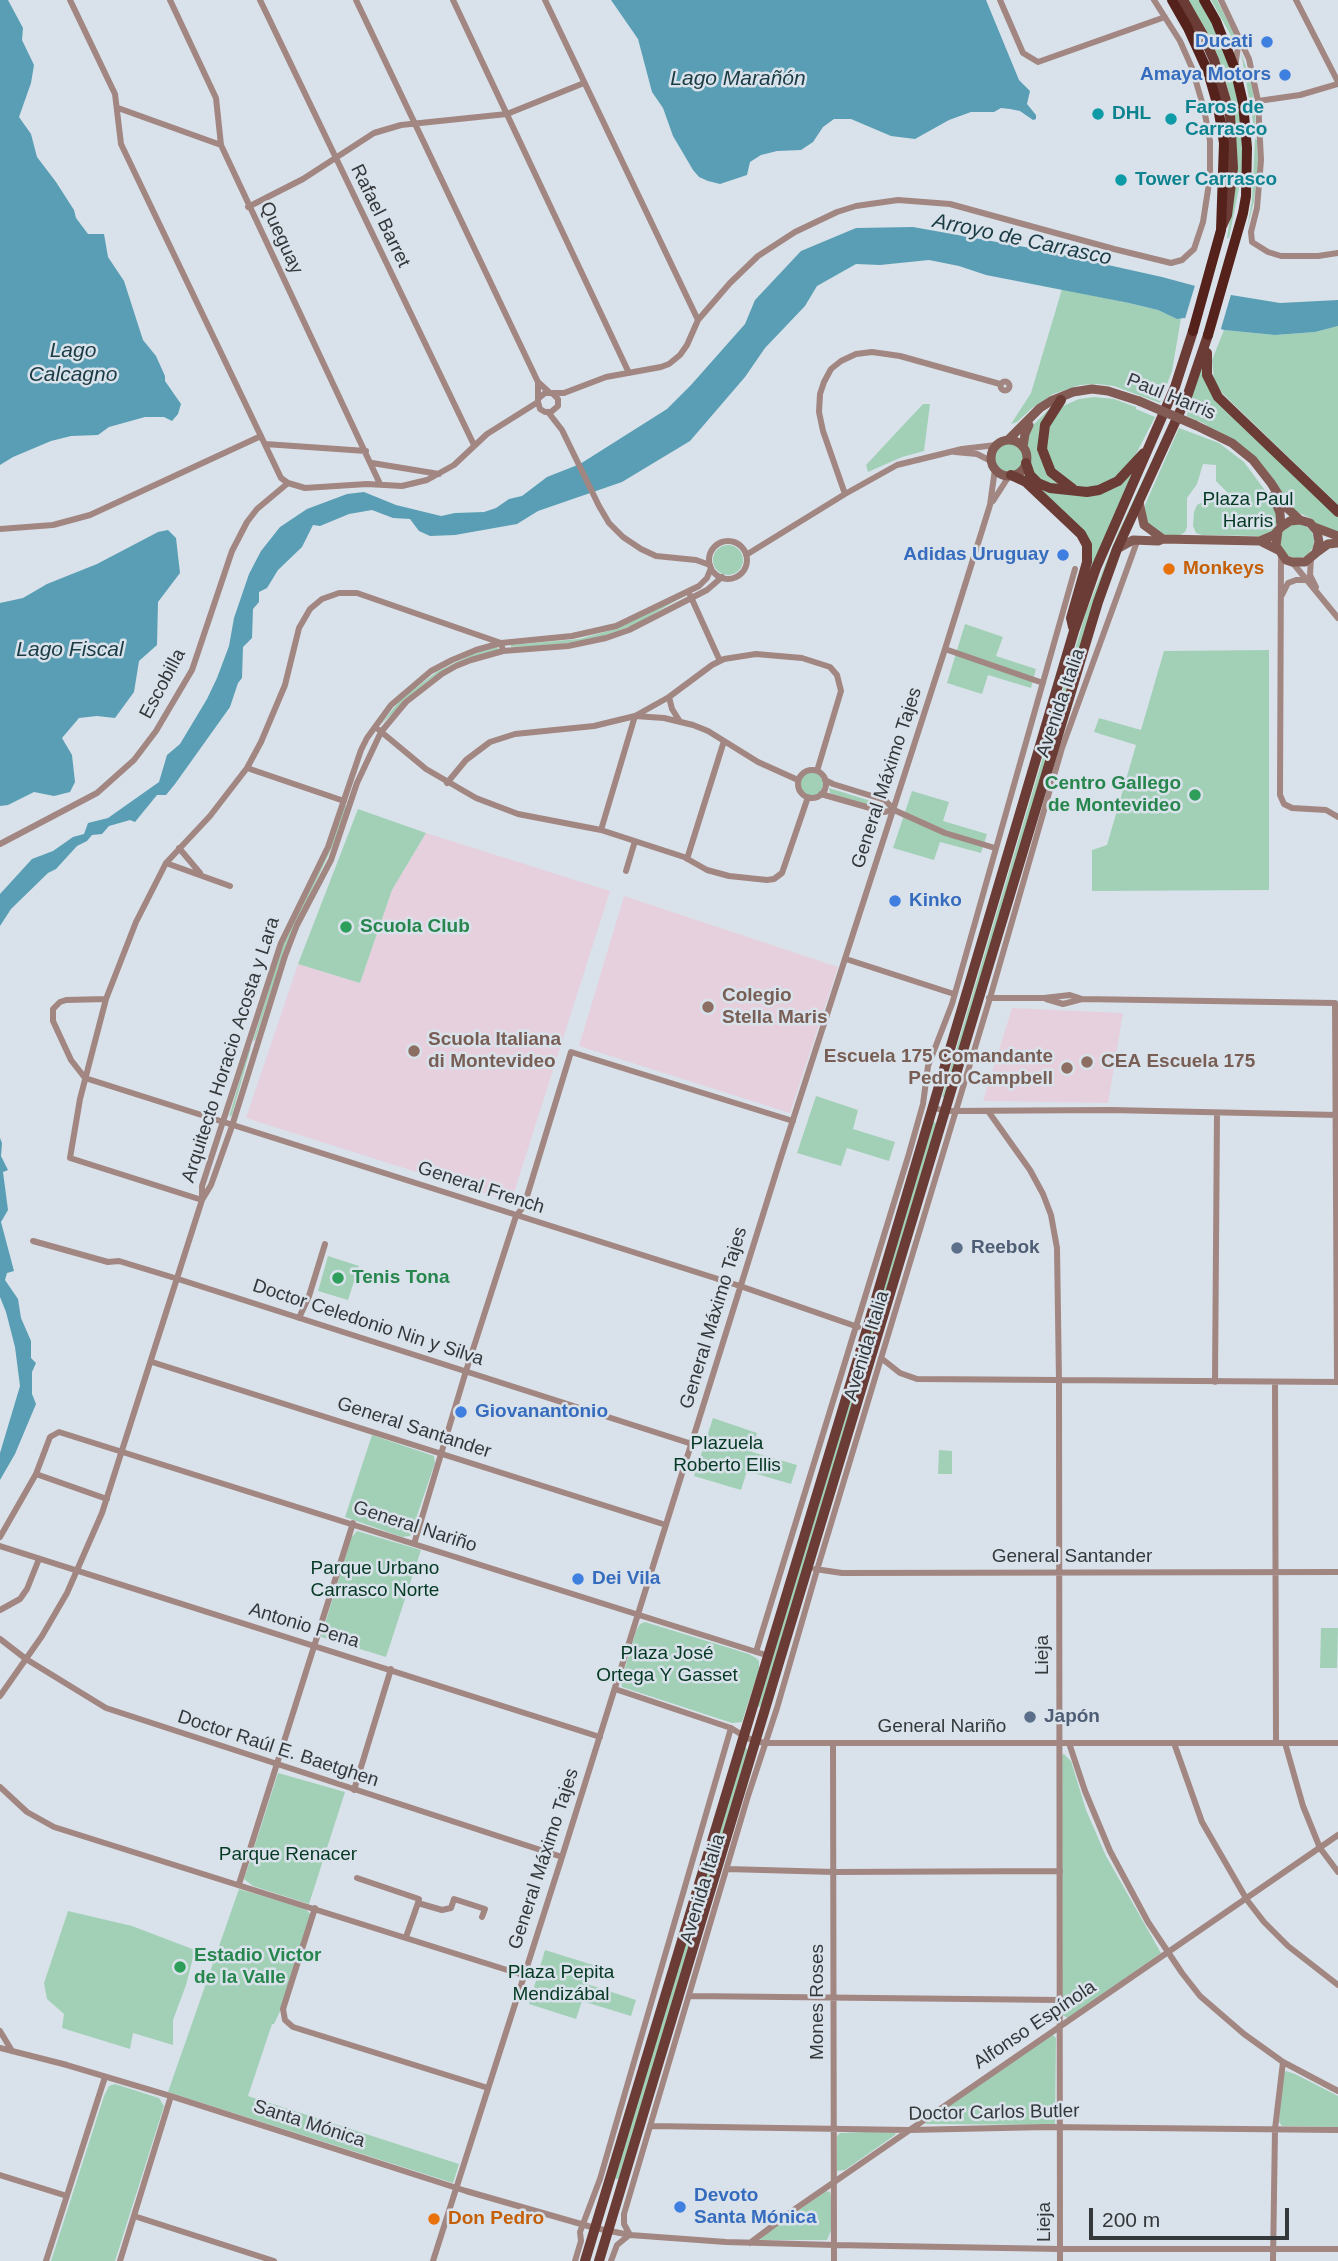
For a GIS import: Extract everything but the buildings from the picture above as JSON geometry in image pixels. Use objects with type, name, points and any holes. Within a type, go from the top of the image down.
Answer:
[{"type":"highway","name":"Avenida Italia","points":[[1172,0],[1202,56],[1218,107],[1224,159],[1221,230],[1193,331]]},
{"type":"highway","name":"Avenida Italia","points":[[1204,0],[1224,39],[1235,69],[1246,131],[1246,196],[1208,335]]},
{"type":"main road","points":[[1183,0],[1199,26],[1214,60],[1230,115],[1233,150],[1231,188],[1227,215],[1221,230]]},
{"type":"main road","name":"Avenida Italia","points":[[585,2261],[615,2144],[749,1715],[928,1106],[1074,631],[1101,556],[1175,387],[1193,331]]},
{"type":"main road","points":[[1208,335],[1206,369],[1214,392],[1338,512]]},
{"type":"main road","name":"Avenida Italia","points":[[597,2261],[633,2166],[760,1743],[762,1719],[813,1567],[1068,718],[1098,602],[1117,549],[1188,394],[1208,335]]},
{"type":"main road","name":"Paul Harris","points":[[1009,439],[1040,408],[1051,401],[1073,392],[1092,389],[1108,391],[1223,438],[1264,471],[1287,508],[1300,520]]},
{"type":"main road","name":"Paul Harris","points":[[1023,447],[1025,433],[1030,424],[1043,410],[1061,400],[1093,394],[1140,403]]},
{"type":"main road","points":[[1061,400],[1045,425],[1042,449],[1051,472],[1076,491]]},
{"type":"main road","name":"Paul Harris","points":[[1194,427],[1230,446],[1251,464],[1267,485],[1277,505],[1280,529]]},
{"type":"main road","points":[[1074,631],[1071,618],[1087,562],[1087,545],[1081,534],[1026,482],[1001,474],[993,465],[992,450],[1009,439],[1023,447],[1030,475],[1038,483],[1050,488],[1076,491],[1099,490],[1111,486],[1149,449]]},
{"type":"main road","points":[[1010,475],[1022,470],[1026,463]]},
{"type":"main road","points":[[1138,539],[1144,524],[1139,502]]},
{"type":"main road","points":[[1260,541],[1290,521],[1300,520],[1338,536]]},
{"type":"main road","points":[[1144,524],[1163,538]]},
{"type":"main road","points":[[1313,556],[1319,542],[1314,527]]},
{"type":"main road","points":[[1279,553],[1276,541],[1280,529]]},
{"type":"main road","points":[[1117,549],[1138,539],[1260,541],[1292,562],[1305,562],[1328,544],[1338,542]]},
{"type":"main road","points":[[605,2180],[611,2187],[605,2220],[608,2231]]},
{"type":"main road","points":[[595,2228],[598,2238],[597,2261]]},
{"type":"street","points":[[70,0],[115,94],[121,144],[277,471],[288,483],[305,488],[380,484],[402,486],[427,481],[454,465],[499,426],[528,410],[545,393],[564,393],[586,383],[661,368],[673,361],[687,345],[698,320],[758,256],[795,232],[856,206],[898,200],[950,204],[1171,262],[1182,260],[1189,255],[1198,241],[1207,198],[1210,141],[1195,75],[1180,41],[1154,0]]},
{"type":"street","name":"Queguay","points":[[170,0],[216,98],[221,145],[380,484]]},
{"type":"street","name":"Rafael Barret","points":[[260,0],[474,445]]},
{"type":"street","points":[[356,0],[538,382],[540,409],[557,421],[609,523],[641,549],[656,556],[696,560],[710,567],[722,578],[739,575],[746,564],[746,555],[742,547],[730,541],[720,543],[710,553],[696,560]]},
{"type":"street","points":[[453,0],[629,373]]},
{"type":"street","points":[[545,0],[698,320]]},
{"type":"street","points":[[1000,0],[1023,53],[1038,62],[1166,17]]},
{"type":"street","points":[[1221,0],[1248,59],[1258,102],[1261,136],[1259,184],[1251,232],[1252,242],[1281,256],[1338,253]]},
{"type":"street","points":[[1258,102],[1300,95],[1338,83],[1296,0]]},
{"type":"street","points":[[1235,69],[1240,37]]},
{"type":"street","points":[[248,207],[303,179],[374,133],[387,128],[507,114],[584,83]]},
{"type":"street","points":[[118,108],[221,145]]},
{"type":"street","points":[[1246,131],[1261,136]]},
{"type":"street","points":[[845,494],[819,412],[824,382],[831,369],[842,361],[856,354],[881,353],[1000,384]]},
{"type":"street","points":[[538,382],[551,393],[557,406],[557,421]]},
{"type":"street","points":[[528,410],[547,412],[557,406],[564,393]]},
{"type":"street","points":[[0,529],[53,525],[90,515],[261,436]]},
{"type":"street","points":[[265,444],[366,451]]},
{"type":"street","points":[[746,555],[897,465],[962,449],[996,445]]},
{"type":"street","points":[[955,452],[977,454],[993,465]]},
{"type":"street","points":[[372,463],[439,474]]},
{"type":"street","name":"General Máximo Tajes","points":[[433,2261],[639,1614],[740,1286],[990,505],[993,465]]},
{"type":"street","name":"General Máximo Tajes","points":[[990,505],[1010,475]]},
{"type":"street","name":"Escobilla","points":[[0,844],[97,793],[134,760],[156,731],[192,670],[232,551],[247,522],[263,503],[288,483]]},
{"type":"street","name":"Avenida Italia","points":[[1068,718],[1138,539]]},
{"type":"street","points":[[710,553],[710,567]]},
{"type":"street","points":[[1279,553],[1280,795],[1284,804],[1292,808],[1326,810],[1338,817]]},
{"type":"street","points":[[1313,556],[1310,575],[1317,592]]},
{"type":"street","points":[[1292,562],[1338,618]]},
{"type":"street","name":"Arquitecto Horacio Acosta y Lara","points":[[347,802],[361,750],[374,727],[401,696],[431,671],[476,650],[502,643],[572,636],[616,626],[705,581],[710,567]]},
{"type":"street","name":"Avenida Italia","points":[[928,1106],[928,1066],[948,1016],[1075,569]]},
{"type":"street","name":"Arquitecto Horacio Acosta y Lara","points":[[0,1696],[26,1659],[77,1572],[107,1499],[202,1200],[211,1185],[232,1126],[281,943],[381,732],[406,702],[442,674],[471,660],[503,652],[568,646],[606,638],[629,630],[707,590],[722,578]]},
{"type":"street","points":[[1281,604],[1283,591],[1288,583],[1306,580]]},
{"type":"street","points":[[688,590],[720,660]]},
{"type":"street","points":[[202,1200],[70,1158],[85,1078],[106,999],[136,922],[166,863],[210,816],[247,768],[285,685],[299,628],[310,609],[330,596],[357,593],[502,643],[503,652]]},
{"type":"street","points":[[945,649],[1043,683]]},
{"type":"street","points":[[447,783],[466,760],[490,742],[504,737],[594,726],[635,716],[669,697],[720,660],[756,654],[802,658],[832,668],[842,687],[817,771]]},
{"type":"street","points":[[669,697],[679,720]]},
{"type":"street","points":[[635,716],[679,720],[708,731],[758,762],[799,780]]},
{"type":"street","points":[[601,830],[635,716]]},
{"type":"street","points":[[374,727],[426,769],[476,798],[518,814],[601,830],[729,876],[767,880],[782,873],[808,797]]},
{"type":"street","points":[[687,859],[724,741]]},
{"type":"street","points":[[247,768],[347,802]]},
{"type":"street","points":[[817,771],[833,784],[886,800],[894,810],[945,834],[995,848]]},
{"type":"street","points":[[817,771],[806,772],[799,780],[800,790],[813,798],[821,794],[825,788],[825,780]]},
{"type":"street","points":[[821,794],[884,812],[894,810]]},
{"type":"street","points":[[625,871],[635,841]]},
{"type":"street","points":[[179,848],[200,873]]},
{"type":"street","points":[[166,863],[230,886]]},
{"type":"street","points":[[846,959],[954,994]]},
{"type":"street","points":[[881,1358],[900,1373],[917,1379],[1337,1382],[1335,1003],[1082,999],[1063,1004],[1044,999],[985,997]]},
{"type":"street","points":[[85,1078],[71,1060],[53,1021],[53,1009],[66,1000],[106,999]]},
{"type":"street","name":"Arquitecto Horacio Acosta y Lara","points":[[202,1200],[202,1186],[253,1043]]},
{"type":"street","points":[[414,1544],[440,1452],[516,1216],[524,1206],[571,1052],[793,1121]]},
{"type":"street","name":"General French","points":[[85,1078],[740,1286],[862,1328]]},
{"type":"street","points":[[928,1106],[950,1111],[1337,1115]]},
{"type":"street","name":"Avenida Italia","points":[[633,2166],[651,2126],[727,1869],[760,1743],[777,1708],[813,1567],[881,1358],[950,1111]]},
{"type":"street","name":"Lieja","points":[[988,1111],[1030,1170],[1043,1194],[1051,1215],[1058,1270],[1060,2261]]},
{"type":"street","points":[[1215,1382],[1217,1113]]},
{"type":"street","name":"Doctor Celedonio Nin y Silva","points":[[33,1241],[108,1262],[118,1261],[178,1279],[692,1444]]},
{"type":"street","points":[[299,1318],[306,1306],[325,1244]]},
{"type":"street","name":"Avenida Italia","points":[[756,1652],[862,1328]]},
{"type":"street","name":"General Santander","points":[[152,1362],[666,1525]]},
{"type":"street","points":[[1275,1382],[1276,1743]]},
{"type":"street","name":"General Nariño","points":[[36,1474],[50,1437],[59,1432],[766,1655]]},
{"type":"street","points":[[0,1536],[36,1474],[107,1499]]},
{"type":"street","points":[[239,1884],[353,1523]]},
{"type":"street","name":"Antonio Pena","points":[[0,1546],[600,1737]]},
{"type":"street","points":[[0,1610],[20,1599],[27,1590],[39,1559]]},
{"type":"street","name":"General Santander","points":[[813,1567],[842,1573],[1338,1572]]},
{"type":"street","name":"Doctor Raúl E. Baetghen","points":[[0,1639],[26,1659],[106,1709],[562,1857]]},
{"type":"street","points":[[354,1790],[391,1669]]},
{"type":"street","points":[[615,1689],[732,1728],[742,1736],[760,1743]]},
{"type":"street","points":[[749,1715],[762,1719]]},
{"type":"street","name":"Avenida Italia","points":[[652,2021],[732,1728]]},
{"type":"street","name":"General Nariño","points":[[760,1743],[1338,1744]]},
{"type":"street","name":"Mones Roses","points":[[833,1743],[834,2261]]},
{"type":"street","points":[[1069,1743],[1110,1851],[1168,1954],[1200,1996],[1244,2034],[1283,2062],[1338,2091]]},
{"type":"street","points":[[1174,1743],[1202,1822],[1247,1900],[1288,1946],[1338,1985]]},
{"type":"street","points":[[1285,1743],[1300,1797],[1320,1848],[1338,1872]]},
{"type":"street","points":[[0,1787],[27,1812],[54,1827],[523,1975]]},
{"type":"street","name":"Alfonso Espínola","points":[[750,2243],[834,2182],[1338,1835]]},
{"type":"street","points":[[727,1869],[834,1872],[1060,1871]]},
{"type":"street","points":[[357,1878],[419,1899],[406,1937]]},
{"type":"street","points":[[418,1903],[442,1910],[451,1908],[454,1899],[485,1909],[482,1917]]},
{"type":"street","points":[[315,1908],[283,2009],[285,2020],[293,2027],[488,2088]]},
{"type":"street","points":[[689,1996],[1060,2000]]},
{"type":"street","points":[[0,2031],[12,2051]]},
{"type":"street","name":"Santa Mónica","points":[[0,2048],[171,2096],[457,2188],[595,2228],[630,2235],[750,2243],[834,2245],[1060,2249],[1338,2249]]},
{"type":"street","points":[[1273,2261],[1275,2129],[1283,2062]]},
{"type":"street","points":[[47,2261],[105,2077]]},
{"type":"street","points":[[120,2261],[171,2096]]},
{"type":"street","name":"Doctor Carlos Butler","points":[[651,2126],[909,2130],[1338,2130]]},
{"type":"street","points":[[0,2175],[67,2196]]},
{"type":"street","points":[[605,2180],[627,2185]]},
{"type":"street","name":"Avenida Italia","points":[[575,2261],[581,2241],[582,2224],[605,2180]]},
{"type":"street","name":"Avenida Italia","points":[[627,2185],[623,2219],[630,2235]]},
{"type":"street","points":[[134,2216],[274,2261]]},
{"type":"street","points":[[611,2261],[621,2240],[630,2235]]},
{"type":"shaded area","name":"Scuola Italiana di Montevideo","points":[[426,833],[610,891],[511,1202],[246,1118],[298,964],[360,983],[392,890]]},
{"type":"shaded area","name":"Colegio Stella Maris","points":[[624,896],[838,967],[790,1113],[579,1046]]},
{"type":"shaded area","points":[[1012,1008],[1123,1013],[1108,1103],[983,1101]]},
{"type":"green space","points":[[1188,0],[1199,0],[1205,9],[1224,48],[1239,104],[1241,178],[1229,238],[1237,177],[1234,114],[1224,73],[1210,37]]},
{"type":"green space","points":[[1211,0],[1217,0],[1236,37],[1235,43]]},
{"type":"green space","points":[[1241,52],[1253,89],[1256,129],[1254,128]]},
{"type":"green space","points":[[1255,138],[1258,163],[1254,201],[1247,229],[1252,200]]},
{"type":"green space","points":[[1062,289],[1158,310],[1177,319],[1181,318],[1172,371],[1160,403],[1114,386],[1080,385],[1053,394],[1011,424],[1031,393]]},
{"type":"green space","points":[[1338,326],[1338,505],[1223,394],[1214,381],[1212,360],[1224,330],[1275,335],[1315,332]]},
{"type":"green space","points":[[1202,367],[1204,376],[1338,516],[1338,534],[1320,527],[1310,518],[1291,509],[1273,482],[1205,424],[1187,416]]},
{"type":"green space","points":[[1079,399],[1114,399],[1155,417],[1133,460],[1117,477],[1092,488],[1077,486],[1060,478],[1046,458],[1045,431],[1063,406]]},
{"type":"green space","points":[[923,404],[930,404],[924,451],[902,457],[868,472],[866,465]]},
{"type":"green space","points":[[1049,409],[1039,430],[1038,452],[1046,472],[1061,486],[1052,486],[1034,478],[1029,465],[1027,445],[1030,428]]},
{"type":"green space","points":[[1169,424],[1127,518],[945,1097],[942,1097],[1086,612],[1118,533]]},
{"type":"green space","name":"Plaza Paul Harris","points":[[1179,428],[1219,443],[1244,462],[1275,508],[1277,521],[1274,530],[1260,536],[1196,533],[1193,526],[1197,505],[1208,499],[1223,506],[1230,495],[1216,481],[1216,465],[1203,464],[1197,484],[1187,498],[1185,532],[1180,535],[1164,535],[1146,523],[1145,505]]},
{"type":"green space","points":[[1009,442],[1019,447],[1024,457],[1019,467],[1009,472],[999,467],[994,457],[999,447]]},
{"type":"green space","points":[[1025,473],[1028,479],[1082,494],[1132,475],[1082,590],[1090,547],[1022,475]]},
{"type":"green space","points":[[1297,524],[1309,529],[1314,541],[1309,553],[1297,558],[1285,553],[1280,541],[1285,529]]},
{"type":"green space","points":[[728,545],[738,550],[743,560],[738,570],[728,575],[718,570],[713,560],[718,550]]},
{"type":"green space","points":[[684,596],[638,623],[599,638],[547,646],[511,647],[579,639],[612,630]]},
{"type":"green space","points":[[965,624],[1003,637],[996,656],[1036,669],[1031,688],[988,675],[982,694],[947,683]]},
{"type":"green space","points":[[498,647],[498,650],[438,674],[380,725],[401,699],[438,671],[473,654]]},
{"type":"green space","name":"Centro Gallego de Montevideo","points":[[1269,650],[1269,890],[1092,891],[1092,850],[1107,845],[1136,745],[1094,732],[1099,718],[1141,730],[1164,651]]},
{"type":"green space","points":[[811,772],[819,776],[823,784],[819,792],[811,796],[803,792],[799,784],[803,776]]},
{"type":"green space","points":[[829,788],[886,807],[882,810],[830,793]]},
{"type":"green space","points":[[912,791],[949,802],[943,821],[987,834],[981,853],[940,842],[934,860],[893,848]]},
{"type":"green space","points":[[344,805],[347,806],[334,843],[287,943],[253,1041],[283,943]]},
{"type":"green space","name":"Scuola Club","points":[[358,809],[426,833],[392,890],[360,983],[298,964]]},
{"type":"green space","points":[[251,1047],[232,1115],[229,1117],[249,1049]]},
{"type":"green space","points":[[816,1096],[858,1110],[853,1129],[895,1142],[889,1161],[847,1148],[841,1166],[797,1153]]},
{"type":"green space","points":[[933,1121],[937,1124],[759,1707],[757,1706]]},
{"type":"green space","name":"Tenis Tona","points":[[328,1256],[359,1266],[348,1300],[318,1291]]},
{"type":"green space","name":"Plazuela Roberto Ellis","points":[[713,1418],[757,1433],[752,1452],[797,1465],[791,1484],[747,1471],[741,1490],[694,1476]]},
{"type":"green space","points":[[372,1435],[434,1456],[435,1463],[410,1536],[402,1537],[345,1517]]},
{"type":"green space","points":[[939,1450],[952,1451],[952,1474],[938,1474]]},
{"type":"green space","name":"Parque Urbano Carrasco Norte","points":[[357,1531],[421,1550],[386,1657],[321,1637],[351,1538]]},
{"type":"green space","name":"Plaza José Ortega Y Gasset","points":[[645,1622],[749,1654],[759,1661],[759,1669],[742,1722],[732,1723],[622,1687],[621,1681],[636,1631],[640,1624]]},
{"type":"green space","points":[[1321,1628],[1338,1628],[1337,1668],[1320,1668]]},
{"type":"green space","points":[[745,1747],[748,1750],[619,2179],[616,2179],[614,2177]]},
{"type":"green space","points":[[1064,1754],[1071,1761],[1086,1810],[1106,1856],[1161,1953],[1068,2018],[1062,2015]]},
{"type":"green space","name":"Parque Renacer","points":[[278,1773],[345,1792],[309,1904],[253,1886],[244,1879]]},
{"type":"green space","points":[[239,1889],[306,1909],[311,1915],[282,2007],[272,2024],[248,2096],[459,2164],[453,2183],[168,2092]]},
{"type":"green space","points":[[68,1911],[132,1926],[195,1950],[173,2020],[173,2045],[133,2033],[130,2049],[62,2028],[64,2014],[47,1999],[44,1983]]},
{"type":"green space","name":"Plaza Pepita Mendizábal","points":[[545,1950],[593,1965],[587,1984],[636,2000],[631,2016],[582,2001],[576,2019],[529,2004]]},
{"type":"green space","points":[[1052,2034],[1056,2038],[1055,2125],[926,2124],[926,2120]]},
{"type":"green space","points":[[1286,2071],[1338,2096],[1338,2127],[1282,2126],[1279,2122],[1283,2075]]},
{"type":"green space","points":[[115,2084],[159,2098],[164,2106],[115,2261],[51,2261],[104,2096],[109,2086]]},
{"type":"green space","points":[[896,2132],[895,2135],[845,2170],[837,2171],[837,2136],[840,2133]]},
{"type":"green space","points":[[826,2191],[830,2192],[831,2198],[832,2228],[827,2240],[760,2240],[770,2230]]},
{"type":"water","name":"Lago Calcagno","points":[[0,0],[8,0],[23,28],[22,40],[34,65],[31,83],[19,117],[31,134],[37,157],[74,210],[76,218],[88,234],[104,234],[108,257],[124,281],[143,340],[156,356],[165,381],[181,404],[172,421],[164,417],[145,417],[109,427],[98,435],[71,436],[51,441],[0,465]]},
{"type":"water","name":"Lago Marañón","points":[[611,0],[986,0],[1019,80],[1030,91],[1027,104],[1036,119],[1033,120],[1020,111],[1001,108],[994,112],[971,112],[949,120],[915,139],[891,136],[851,119],[834,119],[823,127],[813,142],[801,150],[761,155],[750,162],[747,175],[720,184],[708,181],[693,170],[673,136],[663,108],[652,92],[638,39]]},
{"type":"water","points":[[913,227],[1036,249],[1225,294],[1280,303],[1338,300],[1338,326],[1315,332],[1275,335],[1224,330],[1184,318],[1177,319],[1158,310],[1129,303],[986,275],[929,260],[880,265],[856,264],[817,286],[805,306],[765,348],[745,377],[690,441],[622,482],[538,511],[517,524],[455,535],[430,536],[419,531],[410,519],[393,518],[372,510],[349,514],[320,526],[313,525],[302,547],[278,570],[267,588],[259,592],[259,602],[253,609],[252,638],[243,647],[242,678],[230,707],[175,784],[166,795],[157,795],[135,822],[130,820],[109,826],[102,834],[92,835],[77,846],[56,869],[48,873],[11,909],[0,926],[0,894],[32,859],[84,834],[88,823],[108,818],[159,782],[167,755],[180,744],[217,678],[249,574],[261,551],[280,527],[307,509],[347,494],[364,492],[396,505],[441,516],[484,512],[509,499],[522,496],[547,477],[580,464],[667,409],[745,324],[755,300],[801,251],[856,228]]},
{"type":"water","name":"Lago Fiscal","points":[[168,530],[176,538],[180,573],[158,602],[157,645],[139,661],[134,692],[115,718],[79,718],[62,738],[72,755],[75,782],[70,792],[54,796],[34,792],[8,805],[0,806],[0,603],[23,598],[47,584],[97,564],[158,532]]},
{"type":"water","points":[[0,1138],[1,1156],[8,1170],[3,1172],[8,1210],[1,1222],[14,1271],[7,1273],[5,1280],[18,1299],[21,1318],[31,1341],[31,1358],[36,1363],[32,1372],[32,1394],[36,1404],[15,1454],[0,1480],[0,1453],[20,1386],[15,1347],[0,1297]]},
{"type":"pier","points":[[1196,282],[1232,291],[1220,332],[1184,322]]},
{"type":"place","name":"Ducati","points":[[1267,42]]},
{"type":"place","name":"Amaya Motors","points":[[1285,75]]},
{"type":"place","name":"DHL","points":[[1098,114]]},
{"type":"place","name":"Faros de Carrasco","points":[[1171,119]]},
{"type":"place","name":"Tower Carrasco","points":[[1121,180]]},
{"type":"place","name":"Adidas Uruguay","points":[[1063,555]]},
{"type":"place","name":"Monkeys","points":[[1169,569]]},
{"type":"place","name":"Centro Gallego de Montevideo","points":[[1195,795]]},
{"type":"place","name":"Kinko","points":[[895,901]]},
{"type":"place","name":"Scuola Club","points":[[346,927]]},
{"type":"place","name":"Colegio Stella Maris","points":[[708,1007]]},
{"type":"place","name":"Scuola Italiana di Montevideo","points":[[414,1051]]},
{"type":"place","name":"CEA Escuela 175","points":[[1087,1062]]},
{"type":"place","name":"Escuela 175 Comandante Pedro Campbell","points":[[1067,1068]]},
{"type":"place","name":"Reebok","points":[[957,1248]]},
{"type":"place","name":"Tenis Tona","points":[[338,1278]]},
{"type":"place","name":"Giovanantonio","points":[[461,1412]]},
{"type":"place","name":"Dei Vila","points":[[578,1579]]},
{"type":"place","name":"Japón","points":[[1030,1717]]},
{"type":"place","name":"Estadio Victor de la Valle","points":[[180,1967]]},
{"type":"place","name":"Devoto Santa Mónica","points":[[680,2207]]},
{"type":"place","name":"Don Pedro","points":[[434,2219]]},
{"type":"water label","name":"Arroyo de Carrasco","points":[[1022,240]]}]
